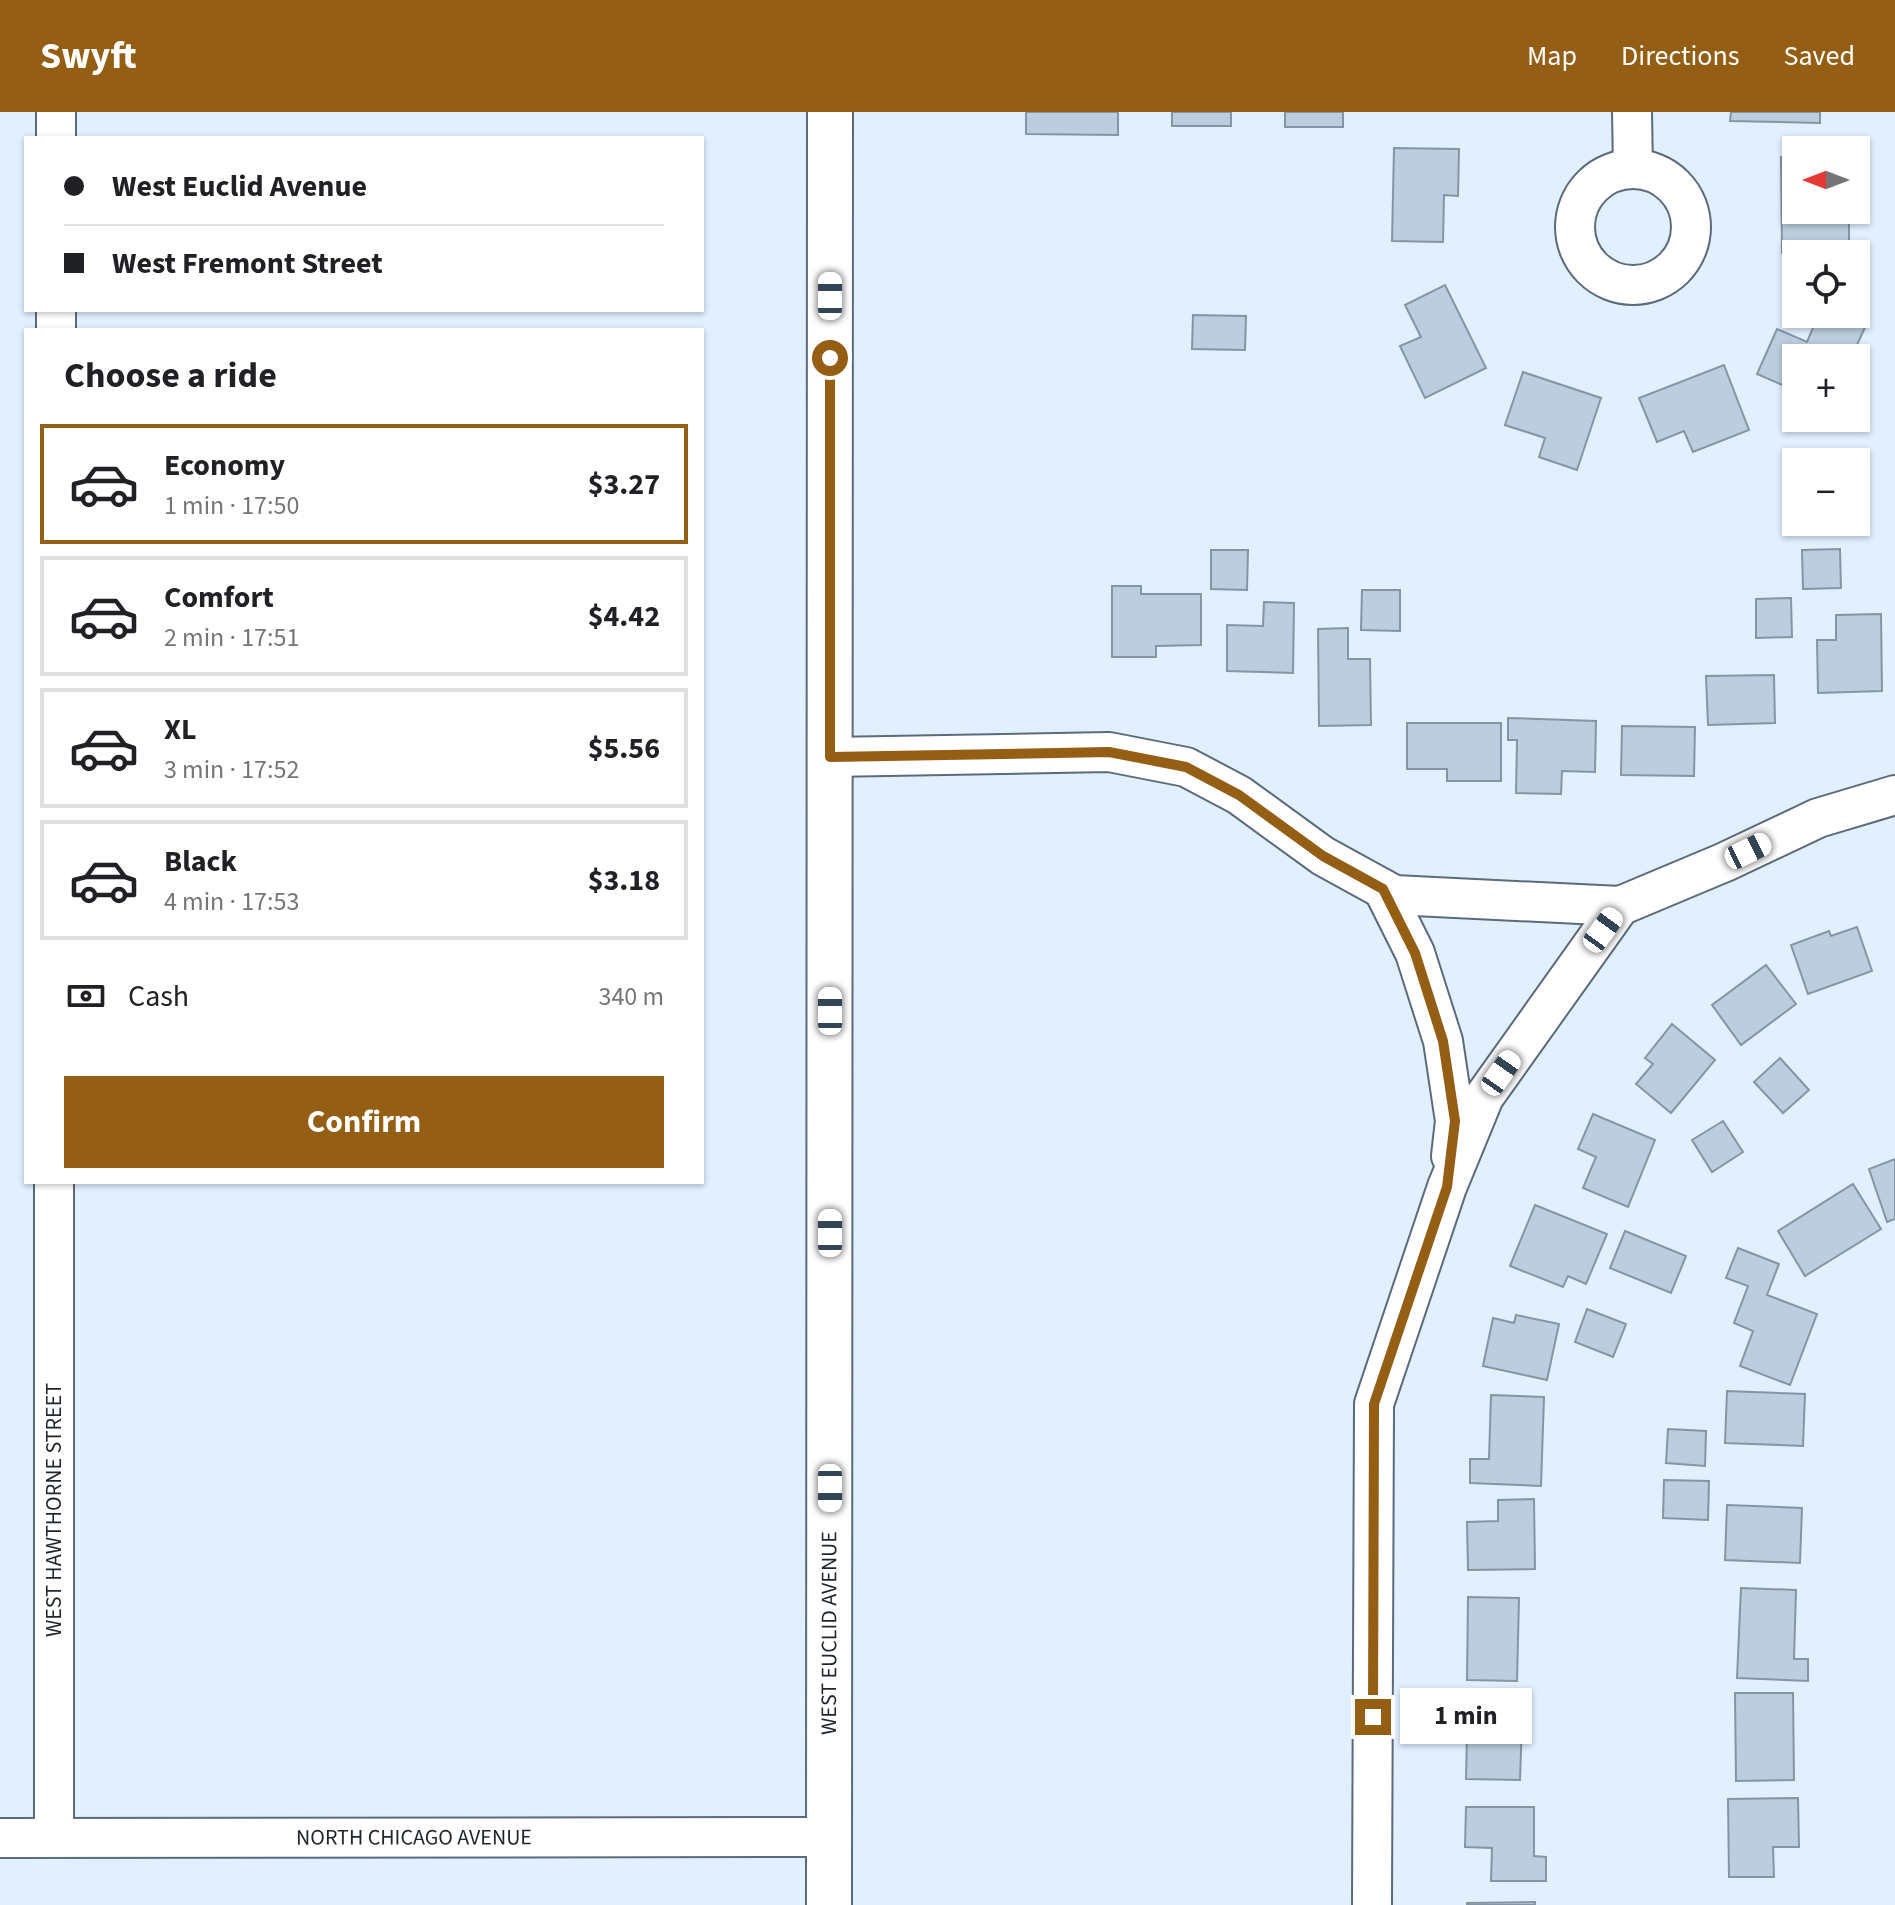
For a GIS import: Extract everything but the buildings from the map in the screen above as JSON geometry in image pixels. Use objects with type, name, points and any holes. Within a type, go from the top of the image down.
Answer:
[{"type":"main road","name":"WEST EUCLID AVENUE","points":[[829,1905],[830,112]]},
{"type":"street","points":[[56,112],[56,136]]},
{"type":"street","points":[[1632,112],[1633,169]]},
{"type":"street","points":[[830,757],[1109,752],[1186,767],[1239,795],[1323,856],[1394,895],[1620,906],[1725,862],[1818,818],[1895,795]]},
{"type":"street","points":[[1383,889],[1415,953],[1443,1041],[1455,1121],[1447,1187]]},
{"type":"street","points":[[1372,1905],[1374,1404],[1447,1187],[1484,1097],[1620,906]]},
{"type":"street","name":"WEST HAWTHORNE STREET","points":[[54,1184],[54,1837]]},
{"type":"street","name":"NORTH CHICAGO AVENUE","points":[[0,1838],[829,1837]]},
{"type":"route","points":[[830,358],[830,757],[1109,752],[1186,767],[1239,795],[1323,856],[1383,889],[1415,953],[1443,1041],[1455,1121],[1447,1187],[1374,1404],[1373,1717]]}]
